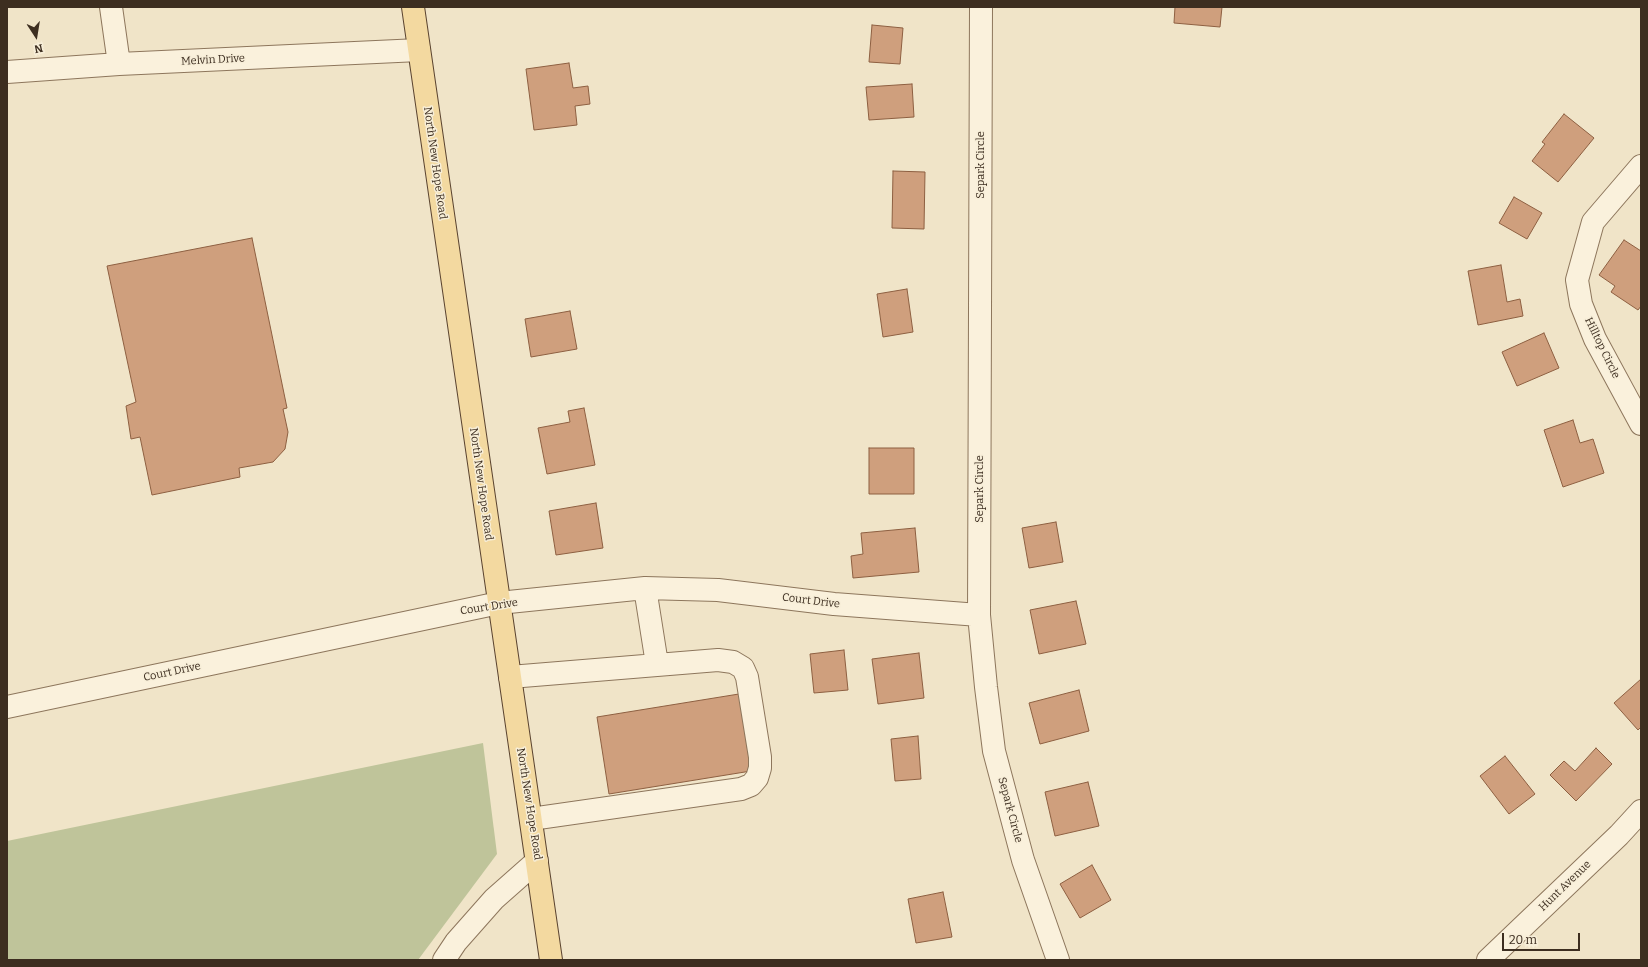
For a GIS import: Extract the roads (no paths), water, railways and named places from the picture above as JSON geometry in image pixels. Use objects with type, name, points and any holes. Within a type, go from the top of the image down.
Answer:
[{"type":"main road","name":"North New Hope Road","points":[[413,7],[551,960]]},
{"type":"street","points":[[111,7],[119,64]]},
{"type":"street","name":"Separk Circle","points":[[981,7],[979,615],[994,751],[1024,860],[1058,960]]},
{"type":"street","name":"Melvin Drive","points":[[7,72],[119,64],[419,50]]},
{"type":"street","name":"Hilltop Circle","points":[[1641,166],[1593,222],[1577,280],[1581,304],[1595,339],[1641,424]]},
{"type":"street","points":[[645,588],[657,664]]},
{"type":"street","name":"Court Drive","points":[[7,707],[499,604],[645,588],[718,590],[834,604],[979,615]]},
{"type":"street","points":[[510,677],[657,664],[718,660],[733,662],[743,668],[747,677],[760,757],[760,768],[757,778],[751,785],[741,789],[531,819]]},
{"type":"street","name":"Hunt Avenue","points":[[1488,960],[1620,835],[1641,811]]},
{"type":"street","points":[[444,960],[456,942],[494,899],[537,861]]}]
